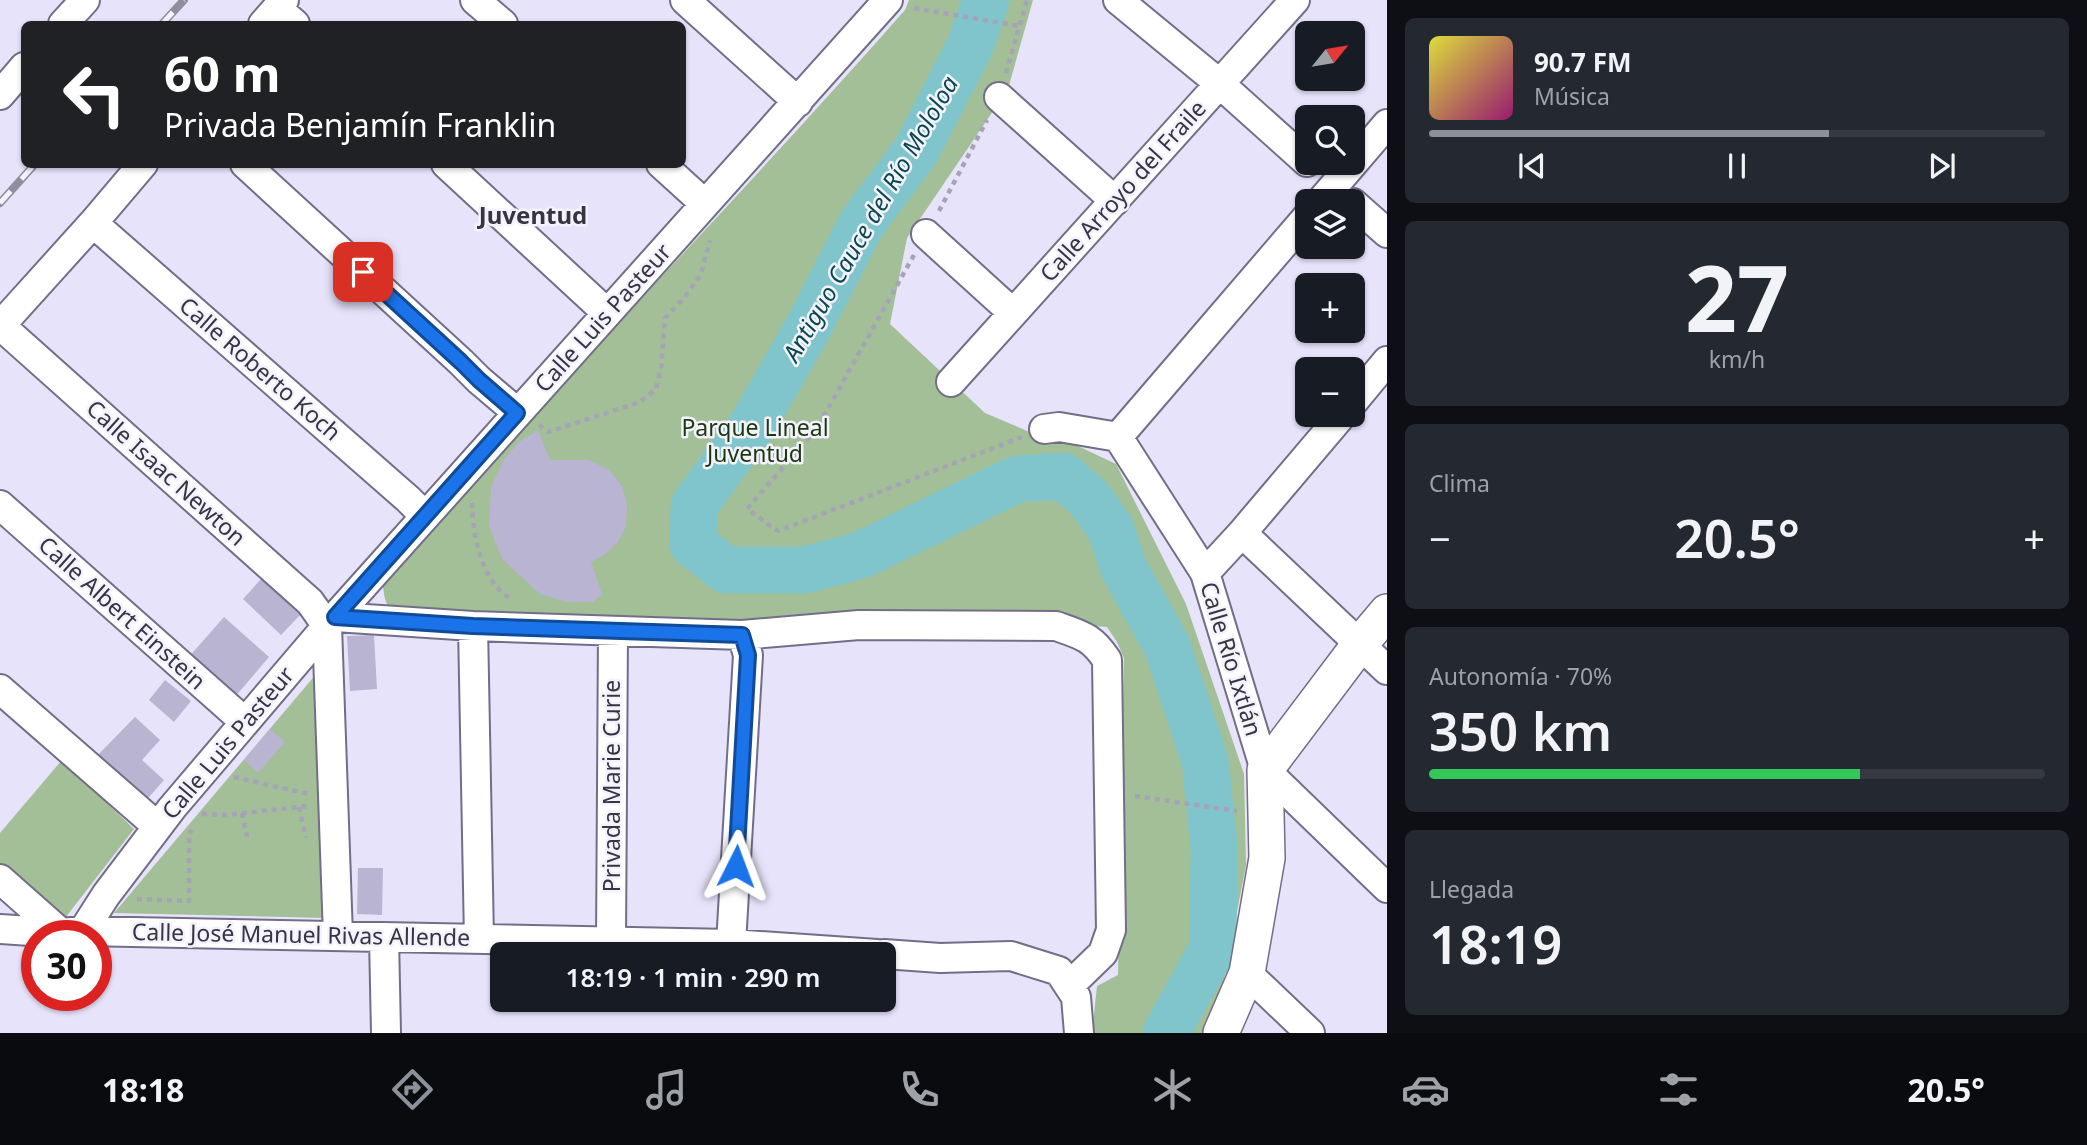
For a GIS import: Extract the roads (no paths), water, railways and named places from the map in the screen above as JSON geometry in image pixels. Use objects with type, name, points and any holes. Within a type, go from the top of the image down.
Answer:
[{"type":"street","points":[[66,21],[85,0]]},
{"type":"street","points":[[475,0],[500,21]]},
{"type":"street","points":[[685,0],[798,102]]},
{"type":"street","name":"Calle Luis Pasteur","points":[[83,920],[104,897],[165,817],[331,621],[425,516],[528,419],[607,312],[888,0]]},
{"type":"street","points":[[1118,0],[1295,150]]},
{"type":"street","name":"Calle Arroyo del Fraile","points":[[951,382],[1295,0]]},
{"type":"street","points":[[0,95],[21,70]]},
{"type":"street","points":[[999,97],[1115,201]]},
{"type":"street","points":[[1345,189],[1387,124]]},
{"type":"street","points":[[0,326],[140,168]]},
{"type":"street","points":[[249,168],[528,419]]},
{"type":"street","points":[[450,168],[607,312]]},
{"type":"street","points":[[665,168],[705,204]]},
{"type":"street","points":[[1319,175],[1331,189]]},
{"type":"street","points":[[1365,217],[1387,233]]},
{"type":"street","name":"Calle Roberto Koch","points":[[93,223],[425,516]]},
{"type":"street","points":[[1044,429],[1059,428],[1118,437],[1295,231]]},
{"type":"street","points":[[926,234],[1013,313]]},
{"type":"street","name":"Calle Isaac Newton","points":[[0,326],[331,621]]},
{"type":"street","points":[[1365,388],[1387,362]]},
{"type":"street","points":[[1205,573],[1332,427]]},
{"type":"street","name":"Calle Río Ixtlán","points":[[1118,437],[1205,573],[1265,770],[1387,888]]},
{"type":"street","name":"Calle Albert Einstein","points":[[0,505],[245,722]]},
{"type":"street","points":[[1242,533],[1387,670]]},
{"type":"street","points":[[1221,1033],[1247,973],[1267,858],[1265,770],[1387,612]]},
{"type":"street","points":[[338,936],[331,621],[742,635],[859,625],[1055,626],[1096,643],[1107,660],[1111,930],[1103,953],[1069,986]]},
{"type":"street","points":[[473,626],[479,939]]},
{"type":"street","name":"Privada Marie Curie","points":[[611,942],[613,631]]},
{"type":"street","points":[[731,942],[748,655],[742,635]]},
{"type":"street","points":[[0,689],[165,817]]},
{"type":"street","points":[[0,878],[56,920]]},
{"type":"street","name":"Calle José Manuel Rivas Allende","points":[[0,929],[21,930]]},
{"type":"street","name":"Calle José Manuel Rivas Allende","points":[[112,933],[611,942]]},
{"type":"street","points":[[384,937],[386,1033]]},
{"type":"street","points":[[896,955],[940,958],[1011,956],[1059,971],[1076,997],[1079,1033]]},
{"type":"street","points":[[1247,973],[1310,1033]]},
{"type":"waterway","name":"Antiguo Cauce del Río Mololoa","points":[[986,0],[970,46],[916,151],[862,223],[808,328],[753,424],[694,506],[693,544],[726,570],[805,570],[861,555],[1017,479],[1063,476],[1088,497],[1111,529],[1123,567],[1167,646],[1205,761],[1214,846],[1213,948],[1166,1033]]},
{"type":"railway","points":[[165,21],[184,0]]},
{"type":"railway","points":[[0,203],[31,168]]},
{"type":"district","name":"Juventud","points":[[533,216]]},
{"type":"park label","name":"Parque Lineal Juventud","points":[[755,441]]}]
